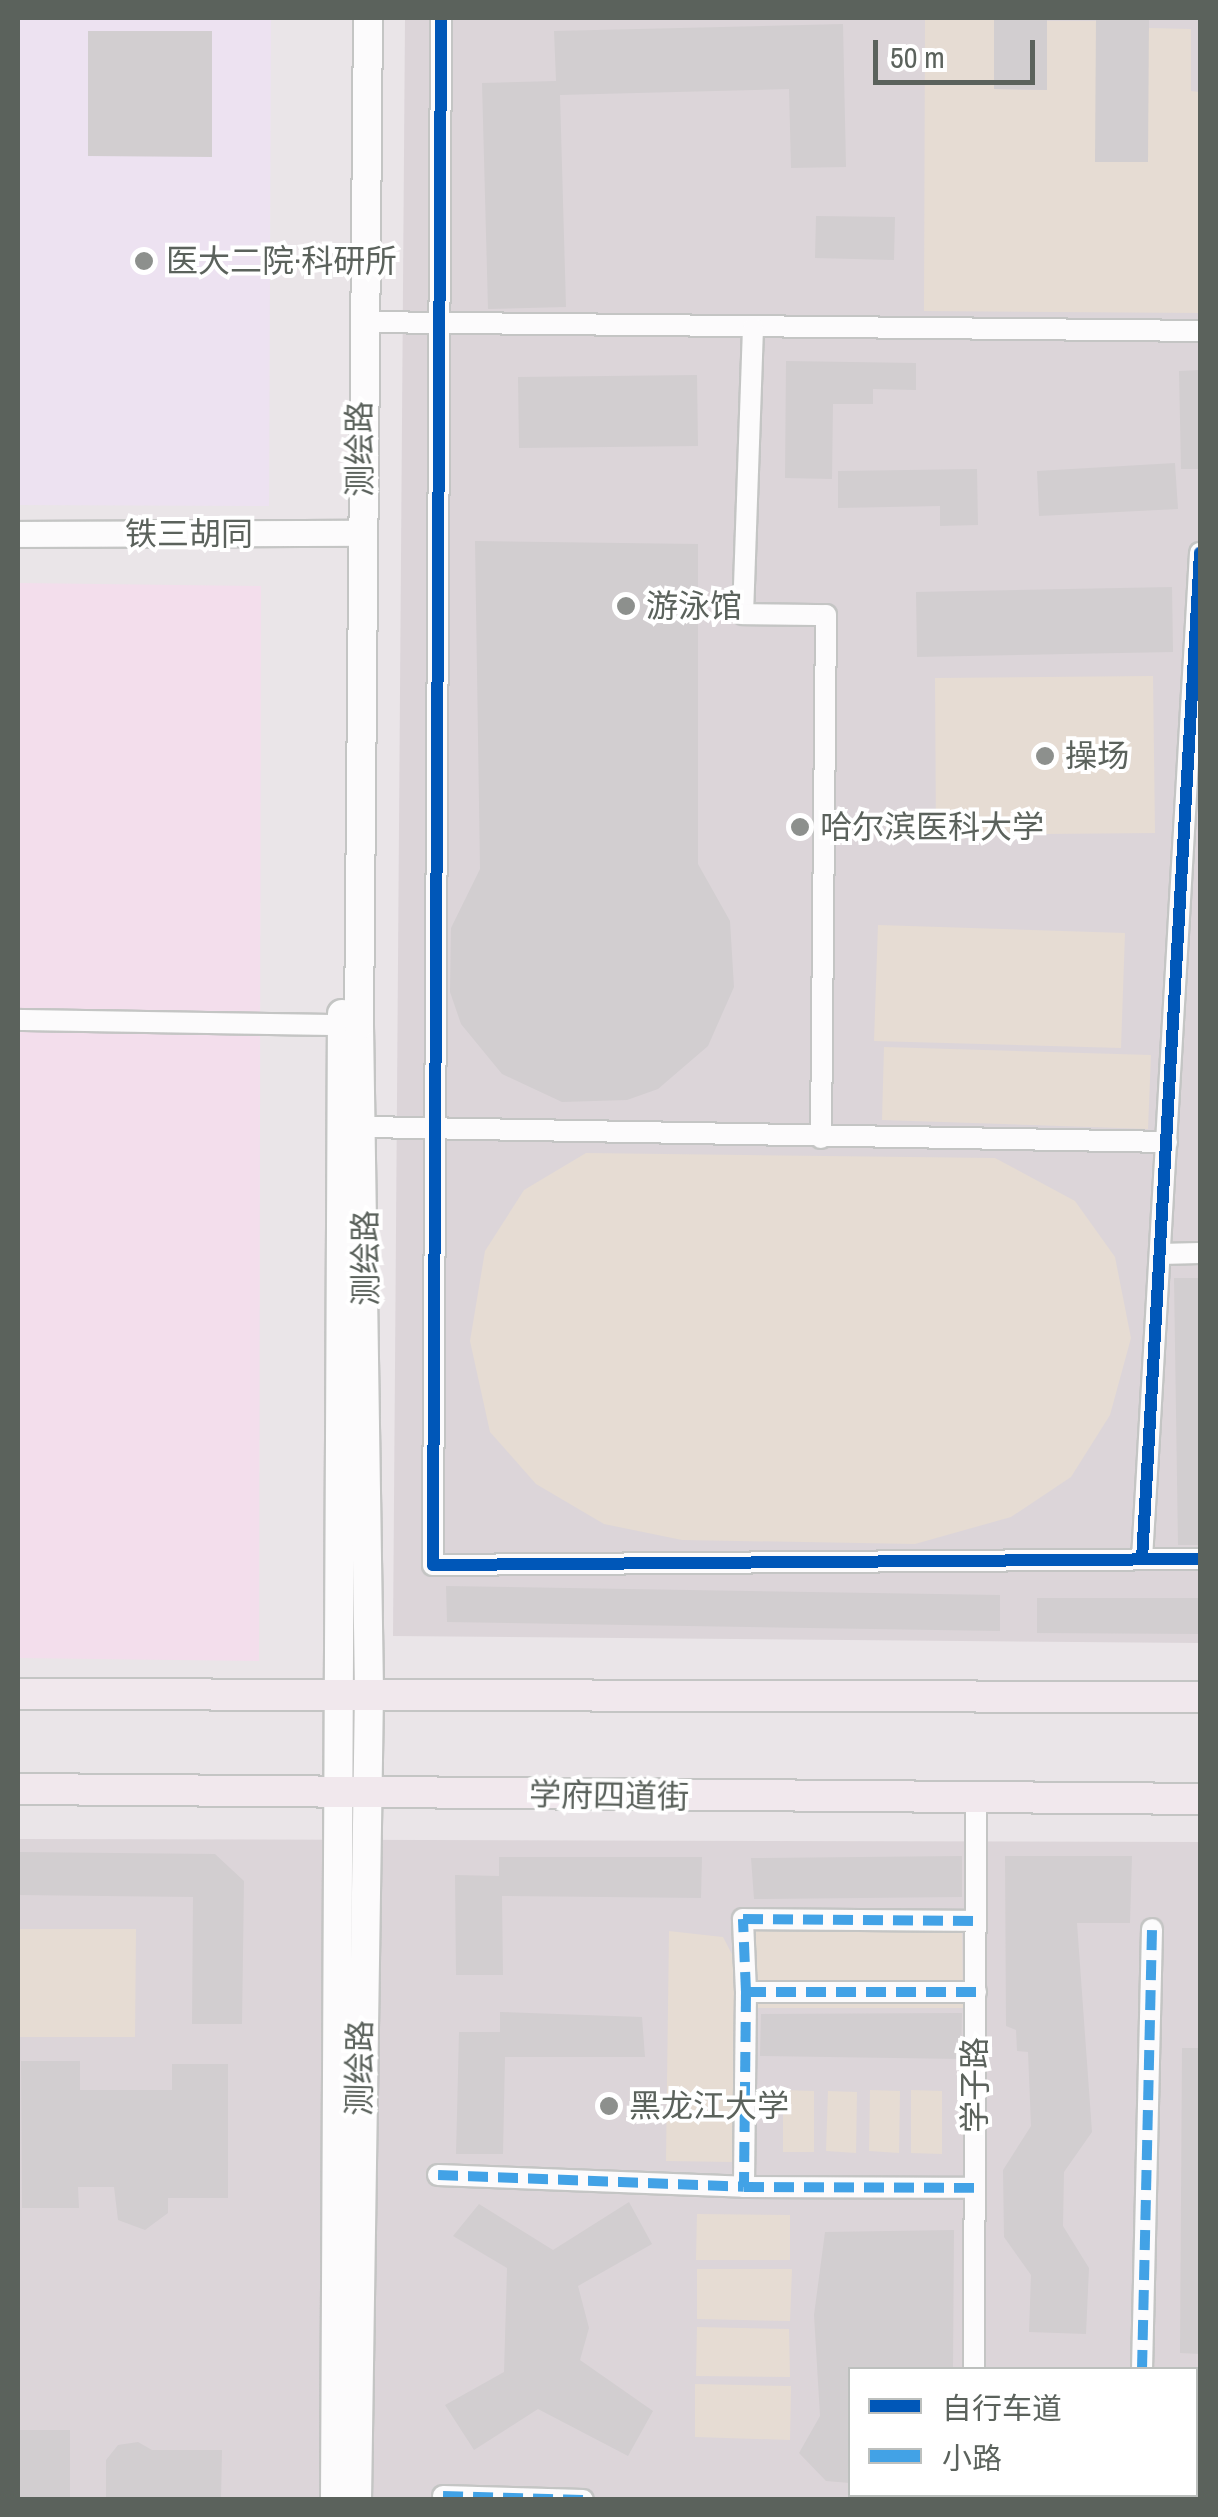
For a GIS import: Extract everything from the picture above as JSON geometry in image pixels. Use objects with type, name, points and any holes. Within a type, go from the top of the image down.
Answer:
[{"type":"main road","name":"测绘路","points":[[351,18],[350,1025],[337,1692],[350,1792],[357,2500]]},
{"type":"main road","name":"测绘路","points":[[353,533],[368,18]]},
{"type":"main road","name":"测绘路","points":[[334,2500],[350,1792],[368,1692],[366,1127],[350,1025]]},
{"type":"main road","points":[[18,1694],[1200,1697]]},
{"type":"main road","name":"学府四道街","points":[[18,1790],[976,1802],[1200,1799]]},
{"type":"street","points":[[441,18],[433,1564],[1200,1558]]},
{"type":"street","points":[[361,322],[440,326],[1200,331]]},
{"type":"street","points":[[753,328],[743,614],[826,615],[821,1138]]},
{"type":"street","name":"铁三胡同","points":[[18,534],[353,533]]},
{"type":"street","points":[[1142,1559],[1200,553]]},
{"type":"street","points":[[18,1020],[350,1025]]},
{"type":"street","points":[[366,1127],[435,1133],[1166,1142]]},
{"type":"street","points":[[1160,1254],[1200,1253]]},
{"type":"street","name":"学子路","points":[[974,2367],[976,1802]]},
{"type":"street","points":[[744,2186],[743,1919],[976,1921]]},
{"type":"street","points":[[1142,2367],[1152,1929]]},
{"type":"street","points":[[746,1992],[976,1992]]},
{"type":"street","points":[[438,2175],[744,2186],[975,2188]]},
{"type":"street","points":[[443,2496],[583,2500]]},
{"type":"shaded area","name":"医大二院·科研所","points":[[18,18],[271,18],[269,506],[18,505]]},
{"type":"shaded area","name":"哈尔滨医科大学","points":[[405,18],[1200,18],[1200,1643],[393,1636]]},
{"type":"shaded area","points":[[925,18],[994,18],[994,89],[1046,90],[1047,21],[1096,21],[1096,162],[1149,28],[1191,29],[1191,91],[1200,92],[1200,313],[924,311]]},
{"type":"shaded area","points":[[18,583],[261,586],[259,1661],[18,1658]]},
{"type":"shaded area","name":"操场","points":[[1153,676],[1155,833],[936,835],[935,678]]},
{"type":"shaded area","points":[[878,925],[1125,933],[1121,1048],[874,1041]]},
{"type":"shaded area","points":[[884,1047],[1151,1055],[1148,1129],[882,1120]]},
{"type":"shaded area","points":[[586,1153],[995,1158],[1075,1201],[1115,1257],[1131,1338],[1110,1415],[1071,1477],[1011,1517],[915,1544],[682,1540],[604,1524],[536,1484],[490,1432],[470,1341],[485,1251],[524,1190]]},
{"type":"shaded area","name":"黑龙江大学","points":[[18,1839],[1200,1842],[1200,2499],[18,2499]]},
{"type":"shaded area","points":[[752,1925],[962,1926],[963,2008],[755,2008]]},
{"type":"shaded area","points":[[18,1929],[136,1929],[135,2037],[18,2037]]},
{"type":"shaded area","points":[[669,1931],[723,1937],[747,1983],[733,2162],[666,2161]]},
{"type":"shaded area","points":[[783,2090],[814,2091],[814,2152],[783,2152]]},
{"type":"shaded area","points":[[870,2090],[900,2091],[899,2153],[869,2151]]},
{"type":"shaded area","points":[[911,2090],[942,2091],[942,2154],[911,2153]]},
{"type":"shaded area","points":[[828,2091],[857,2092],[856,2153],[826,2151]]},
{"type":"shaded area","points":[[697,2214],[790,2215],[790,2260],[696,2260]]},
{"type":"shaded area","points":[[697,2269],[792,2269],[790,2321],[697,2319]]},
{"type":"shaded area","points":[[697,2327],[789,2329],[790,2377],[696,2376]]},
{"type":"shaded area","points":[[695,2384],[791,2386],[790,2440],[695,2437]]},
{"type":"building","points":[[994,18],[1047,18],[1047,90],[994,89]]},
{"type":"building","points":[[1096,18],[1149,18],[1148,162],[1095,162]]},
{"type":"building","points":[[843,24],[846,167],[791,168],[789,89],[560,95],[566,307],[488,309],[482,83],[556,81],[554,31]]},
{"type":"building","points":[[88,31],[212,31],[212,157],[88,156]]},
{"type":"building","points":[[816,216],[895,217],[894,260],[815,258]]},
{"type":"building","points":[[786,361],[916,363],[916,390],[873,389],[873,404],[833,404],[832,479],[785,478]]},
{"type":"building","points":[[1200,370],[1200,469],[1181,469],[1179,371]]},
{"type":"building","points":[[697,375],[698,446],[519,448],[518,377]]},
{"type":"building","points":[[1175,463],[1178,509],[1039,516],[1037,471]]},
{"type":"building","points":[[977,469],[978,525],[940,526],[940,506],[838,508],[838,471]]},
{"type":"building","points":[[475,541],[698,544],[698,864],[730,921],[734,987],[708,1046],[658,1089],[627,1100],[562,1102],[502,1074],[461,1024],[450,992],[451,928],[480,869]]},
{"type":"building","points":[[1172,587],[1173,652],[917,657],[916,592]]},
{"type":"building","points":[[1174,1278],[1200,1278],[1200,1545],[1178,1545]]},
{"type":"building","points":[[446,1586],[1000,1595],[1000,1631],[447,1622]]},
{"type":"building","points":[[1037,1598],[1200,1598],[1200,1634],[1037,1633]]},
{"type":"building","points":[[18,1852],[215,1854],[244,1881],[242,2024],[192,2024],[193,1897],[18,1895]]},
{"type":"building","points":[[962,1856],[962,1897],[754,1899],[751,1858]]},
{"type":"building","points":[[1005,1856],[1132,1856],[1130,1923],[1077,1923],[1092,2132],[1064,2172],[1063,2226],[1089,2268],[1086,2334],[1029,2332],[1031,2275],[1004,2237],[1003,2170],[1031,2126],[1028,2052],[1017,2051],[1016,2030],[1006,2026]]},
{"type":"building","points":[[499,1857],[702,1857],[701,1898],[502,1896],[503,1975],[456,1975],[455,1875],[499,1876]]},
{"type":"building","points":[[500,2012],[642,2017],[645,2057],[505,2057],[503,2154],[456,2154],[459,2032],[500,2032]]},
{"type":"building","points":[[962,2013],[961,2059],[760,2056],[761,2014]]},
{"type":"building","points":[[1182,2048],[1200,2048],[1200,2354],[1180,2353]]},
{"type":"building","points":[[21,2061],[80,2061],[80,2090],[172,2090],[172,2064],[228,2064],[228,2198],[168,2198],[168,2213],[145,2230],[118,2220],[114,2187],[78,2187],[79,2208],[22,2208]]},
{"type":"building","points":[[629,2202],[652,2244],[578,2286],[589,2328],[580,2360],[653,2411],[628,2456],[538,2409],[474,2450],[445,2405],[504,2372],[507,2268],[453,2236],[479,2204],[553,2250]]},
{"type":"building","points":[[954,2230],[953,2367],[848,2367],[848,2483],[826,2481],[799,2453],[820,2416],[814,2315],[825,2232]]},
{"type":"building","points":[[18,2430],[70,2430],[70,2500],[18,2500]]},
{"type":"building","points":[[138,2442],[152,2450],[222,2450],[221,2500],[106,2500],[106,2460],[118,2445]]},
{"type":"marked path","points":[[976,1921],[743,1919],[746,1992],[976,1992]]},
{"type":"marked path","points":[[1142,2367],[1152,1929]]},
{"type":"marked path","points":[[746,1992],[744,2187],[975,2188]]},
{"type":"marked path","points":[[438,2175],[744,2187]]},
{"type":"marked path","points":[[443,2496],[583,2500]]},
{"type":"cycle path","points":[[441,18],[433,1565],[1200,1559]]},
{"type":"cycle path","points":[[1142,1559],[1200,553]]},
{"type":"place","name":"医大二院·科研所","points":[[144,261]]},
{"type":"place","name":"游泳馆","points":[[626,606]]},
{"type":"place","name":"操场","points":[[1045,756]]},
{"type":"place","name":"哈尔滨医科大学","points":[[800,827]]},
{"type":"place","name":"黑龙江大学","points":[[609,2106]]}]
